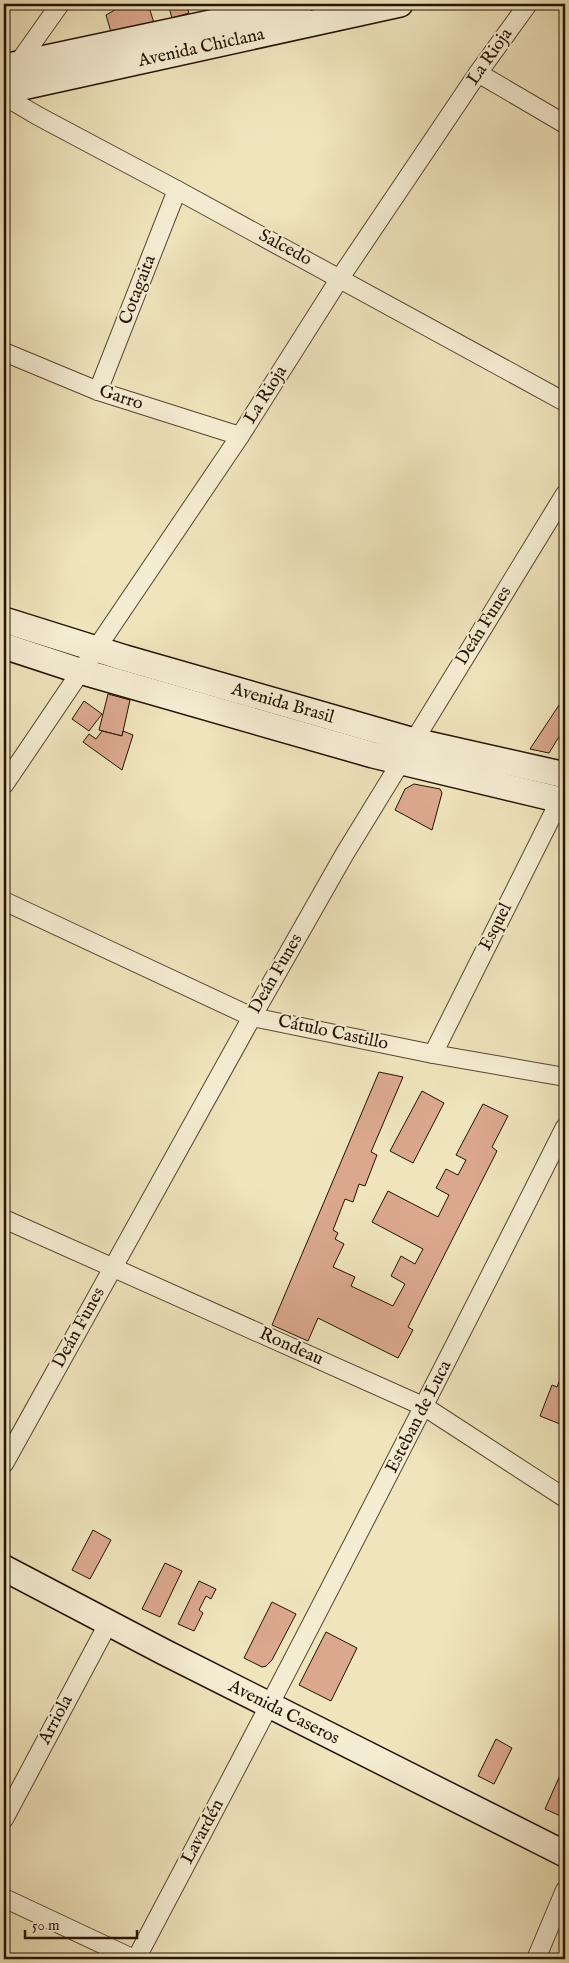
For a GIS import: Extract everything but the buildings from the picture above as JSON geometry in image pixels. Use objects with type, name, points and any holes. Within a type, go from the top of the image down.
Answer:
[{"type":"main road","name":"Avenida Chiclana","points":[[8,71],[300,4]]},
{"type":"main road","name":"Avenida Chiclana","points":[[4,91],[400,4]]},
{"type":"main road","name":"Avenida Brasil","points":[[4,620],[414,740],[565,775]]},
{"type":"main road","name":"Avenida Brasil","points":[[4,646],[80,671],[400,762],[563,801]]},
{"type":"main road","name":"Avenida Caseros","points":[[4,1568],[565,1854]]},
{"type":"street","points":[[8,71],[60,4]]},
{"type":"street","name":"La Rioja","points":[[4,785],[240,436],[340,278],[478,74],[528,4]]},
{"type":"street","points":[[478,74],[565,124]]},
{"type":"street","name":"Salcedo","points":[[4,96],[565,402]]},
{"type":"street","name":"Cotagaita","points":[[98,391],[177,190]]},
{"type":"street","name":"Garro","points":[[4,352],[98,391],[240,436]]},
{"type":"street","name":"Deán Funes","points":[[4,1464],[252,1016],[344,855],[565,494]]},
{"type":"street","name":"Esquel","points":[[433,1054],[563,801]]},
{"type":"street","name":"Cátulo Castillo","points":[[4,901],[252,1016],[433,1054],[565,1077]]},
{"type":"street","name":"Esteban de Luca","points":[[271,1705],[425,1407],[565,1127]]},
{"type":"street","name":"Rondeau","points":[[4,1219],[425,1407],[565,1498]]},
{"type":"street","name":"Arriola","points":[[4,1820],[109,1622]]},
{"type":"street","name":"Lavardén","points":[[135,1959],[271,1705]]},
{"type":"street","points":[[536,1959],[565,1890]]},
{"type":"street","points":[[4,1898],[135,1959]]}]
